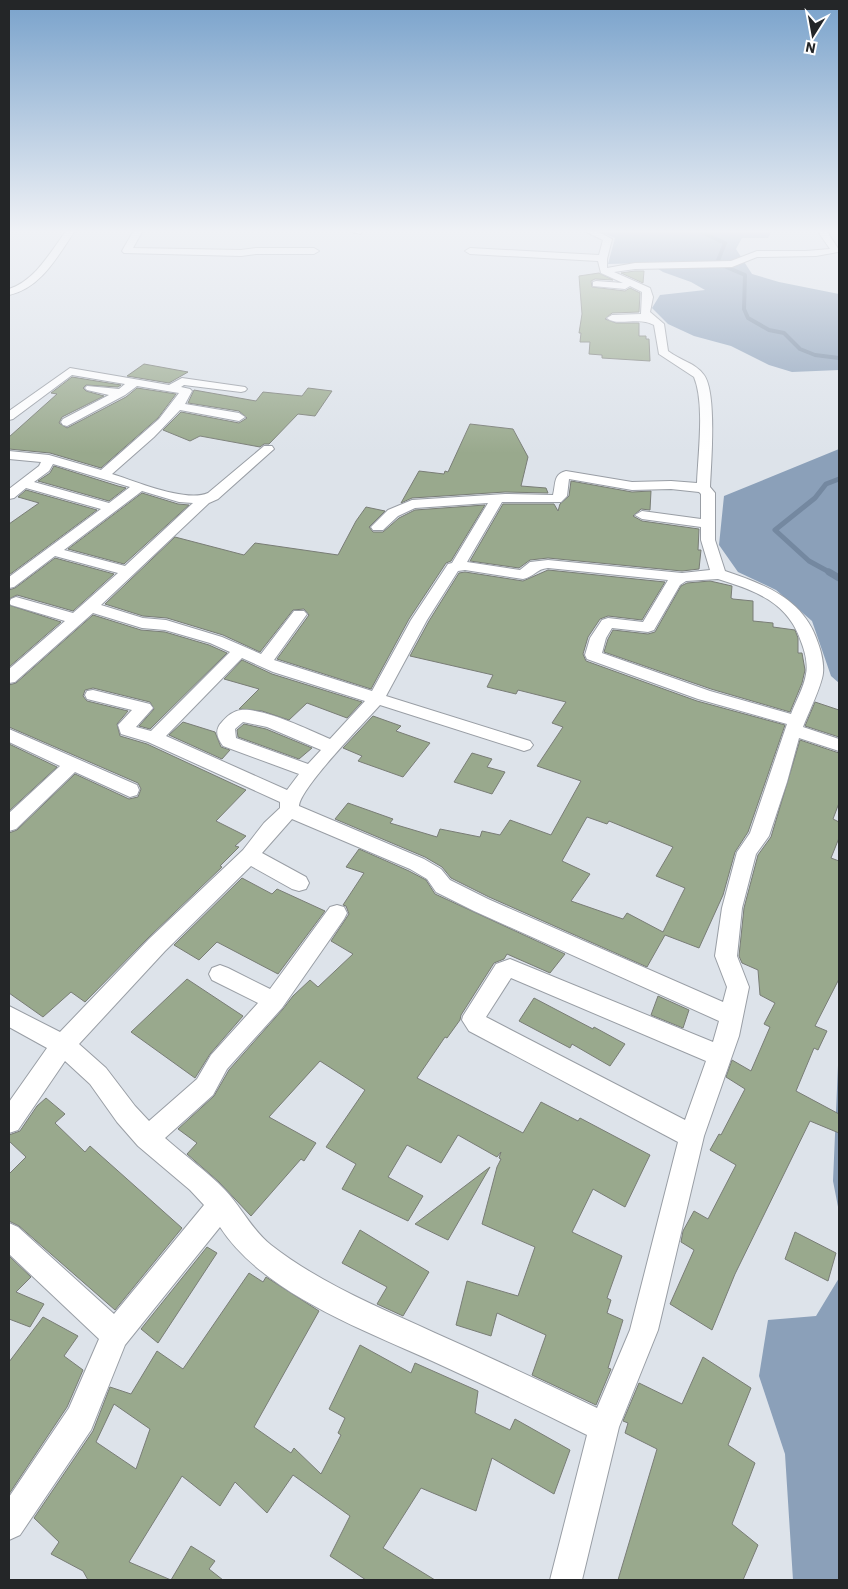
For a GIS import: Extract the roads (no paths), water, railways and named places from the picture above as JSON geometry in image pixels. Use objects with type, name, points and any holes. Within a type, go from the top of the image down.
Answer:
[{"type":"street","points":[[646,304],[645,312],[648,317],[659,324],[663,352],[673,361],[699,376],[702,381],[705,414],[703,488]]},
{"type":"street","points":[[612,318],[648,317]]},
{"type":"street","points":[[9,416],[70,370],[186,392],[153,432],[104,474]]},
{"type":"street","points":[[67,422],[121,393],[136,381]]},
{"type":"street","points":[[171,388],[182,381],[242,389]]},
{"type":"street","points":[[91,388],[121,393]]},
{"type":"street","points":[[176,406],[239,417]]},
{"type":"street","points":[[9,678],[90,607],[204,500],[213,496],[268,449]]},
{"type":"street","points":[[9,455],[49,459],[179,498],[204,500]]},
{"type":"street","points":[[9,495],[44,468],[49,459]]},
{"type":"street","points":[[378,527],[393,513],[407,505],[497,499],[556,499],[560,496],[564,476],[566,475],[632,486],[671,484],[703,488],[708,493],[708,540],[718,574]]},
{"type":"street","points":[[23,483],[112,508]]},
{"type":"street","points":[[9,584],[139,487]]},
{"type":"street","points":[[9,1122],[63,1045],[157,945],[250,855],[311,772],[376,699],[419,620],[450,570],[457,566],[497,499]]},
{"type":"street","points":[[642,515],[709,524]]},
{"type":"street","points":[[52,551],[127,571]]},
{"type":"street","points":[[457,566],[523,574],[534,565],[548,564],[682,577],[718,574],[759,586],[793,610],[805,626],[814,660],[815,673],[785,753],[778,782],[759,836],[747,852],[732,908],[726,956],[738,987],[727,1036],[692,1136],[644,1330],[604,1427],[566,1580]]},
{"type":"street","points":[[682,577],[674,582],[650,627],[608,623],[598,638],[593,655],[795,726],[839,745]]},
{"type":"street","points":[[11,601],[76,618]]},
{"type":"street","points":[[90,607],[142,624],[166,625],[216,640],[264,662],[524,746]]},
{"type":"street","points":[[264,662],[299,614]]},
{"type":"street","points":[[154,738],[239,652]]},
{"type":"street","points":[[94,695],[140,705],[144,708],[127,725],[127,730],[154,738],[417,864],[434,874],[443,886],[482,905],[731,1016]]},
{"type":"street","points":[[311,772],[229,742],[226,728],[236,718],[241,716],[253,717],[333,748]]},
{"type":"street","points":[[9,735],[130,790]]},
{"type":"street","points":[[9,824],[73,764]]},
{"type":"street","points":[[250,855],[280,874],[299,883]]},
{"type":"street","points":[[147,1138],[205,1087],[219,1062],[274,1001],[337,913]]},
{"type":"street","points":[[692,1136],[477,1024],[473,1020],[474,1016],[504,970],[510,968],[720,1056]]},
{"type":"street","points":[[220,974],[274,1001]]},
{"type":"street","points":[[9,1016],[63,1045],[98,1076],[126,1114],[147,1138],[199,1181],[221,1205],[239,1232],[261,1254],[308,1287],[355,1311],[490,1372],[604,1427]]},
{"type":"street","points":[[9,1524],[80,1419],[115,1335],[221,1205]]},
{"type":"street","points":[[9,1236],[115,1335]]},
{"type":"waterway","points":[[744,304],[748,318],[769,330],[784,333],[800,349],[815,355],[839,358]]},
{"type":"waterway","points":[[831,573],[809,561],[775,530],[815,498],[826,484],[839,479]]},
{"type":"waterway","points":[[829,572],[839,578]]}]
